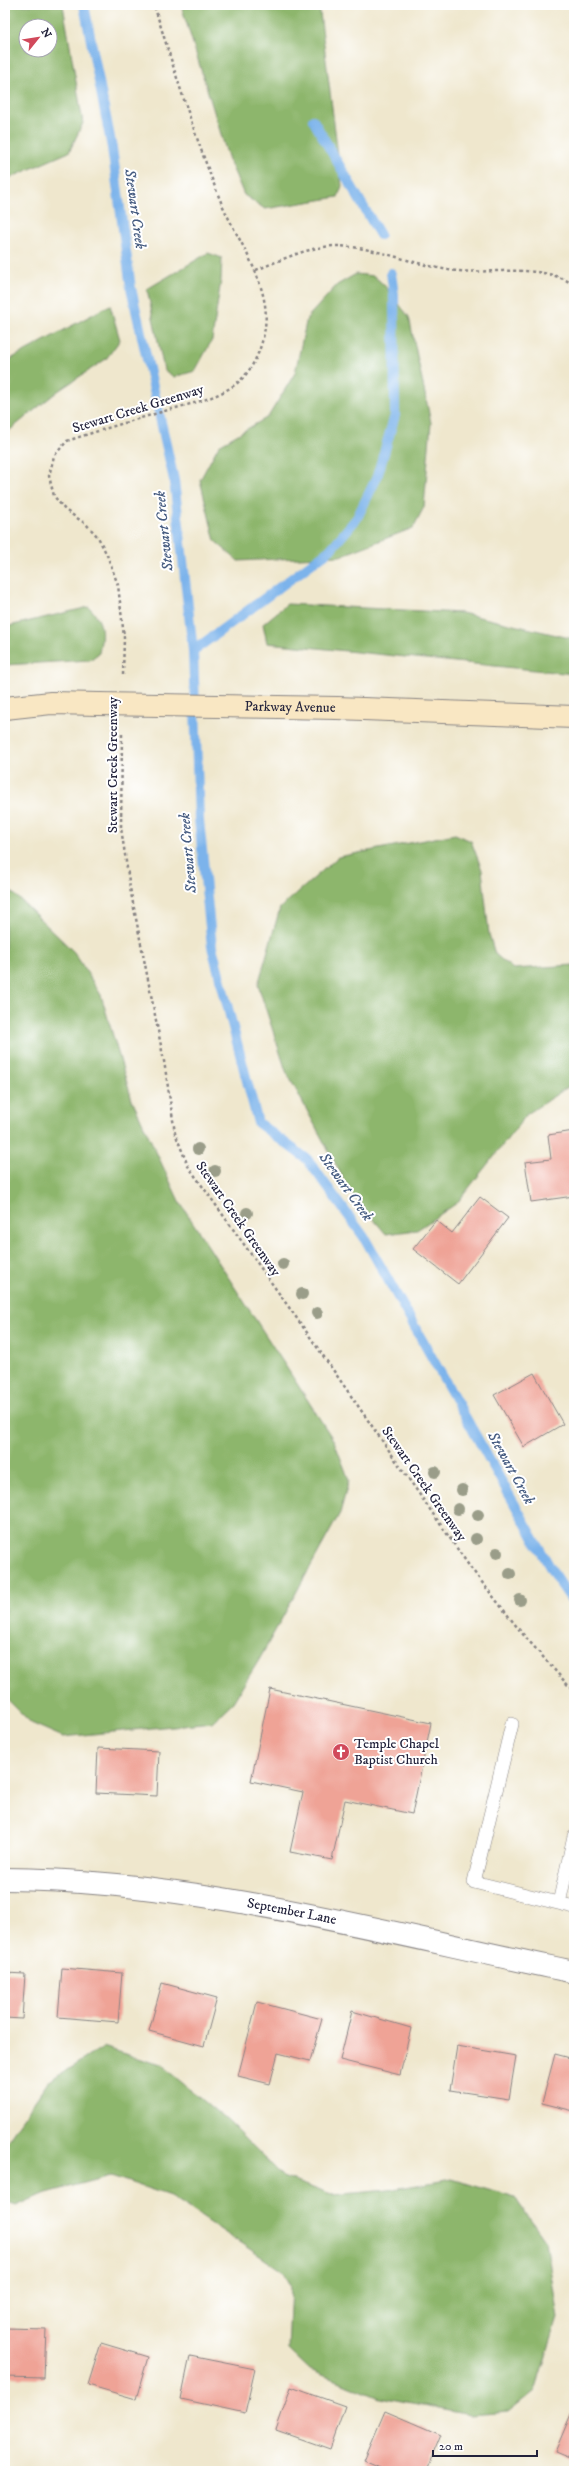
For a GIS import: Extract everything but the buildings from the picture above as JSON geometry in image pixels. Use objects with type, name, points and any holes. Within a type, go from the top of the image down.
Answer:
[{"type":"street","name":"Parkway Avenue","points":[[5,708],[51,703],[337,708],[574,717]]},
{"type":"street","name":"September Lane","points":[[5,1879],[48,1879],[178,1891],[292,1910],[574,1972]]},
{"type":"lane","points":[[512,1724],[474,1882],[574,1907]]},
{"type":"lane","points":[[559,1903],[574,1836]]},
{"type":"path","name":"Stewart Creek Greenway","points":[[123,676],[124,637],[118,585],[107,555],[98,537],[86,524],[65,510],[54,496],[49,476],[54,456],[67,441],[208,398],[234,386],[249,370],[258,354],[264,332],[265,306],[256,270],[222,204],[194,132],[154,5]]},
{"type":"path","points":[[256,270],[299,252],[336,246],[382,251],[450,270],[534,271],[574,285]]},
{"type":"path","name":"Stewart Creek Greenway","points":[[122,731],[121,828],[130,888],[164,1061],[175,1133],[188,1166],[308,1334],[470,1567],[521,1632],[574,1692]]},
{"type":"green space","points":[[5,5],[63,5],[83,123],[69,152],[5,180]]},
{"type":"green space","points":[[181,5],[319,5],[342,186],[338,197],[265,209],[244,195],[229,160]]},
{"type":"green space","points":[[208,253],[222,258],[221,280],[212,340],[195,371],[174,377],[164,370],[147,289]]},
{"type":"green space","points":[[356,274],[374,276],[385,286],[409,317],[431,423],[424,507],[413,528],[340,556],[238,561],[215,541],[200,480],[219,445],[268,417],[295,373],[307,318],[337,285]]},
{"type":"green space","points":[[110,305],[120,340],[106,359],[58,391],[5,434],[5,362]]},
{"type":"green space","points":[[287,604],[462,613],[574,639],[574,674],[267,643],[263,624]]},
{"type":"green space","points":[[89,607],[100,623],[102,633],[99,653],[90,660],[5,665],[5,627]]},
{"type":"green space","points":[[455,834],[471,841],[482,870],[489,934],[495,954],[513,969],[574,965],[574,1083],[527,1114],[457,1203],[417,1230],[386,1234],[351,1193],[286,1071],[258,985],[280,908],[338,857]]},
{"type":"green space","points":[[5,885],[74,952],[101,995],[132,1100],[179,1201],[334,1441],[349,1480],[340,1513],[259,1660],[233,1702],[212,1722],[63,1737],[31,1723],[5,1697]]},
{"type":"green space","points":[[103,2047],[161,2065],[229,2122],[285,2178],[332,2195],[388,2190],[452,2179],[515,2198],[546,2242],[558,2318],[535,2391],[509,2412],[470,2415],[380,2398],[310,2370],[288,2349],[291,2286],[284,2272],[170,2196],[111,2176],[43,2194],[16,2206],[5,2202],[5,2144],[48,2082]]},
{"type":"waterway","name":"Stewart Creek","points":[[84,5],[112,148],[131,288],[174,480],[193,651],[199,820],[212,947],[258,1123],[307,1159],[364,1237],[555,1576],[574,1603]]},
{"type":"waterway","points":[[313,120],[380,235]]},
{"type":"waterway","points":[[193,651],[330,550],[357,518],[377,477],[395,415],[394,295],[391,273]]},
{"type":"place","name":"Temple Chapel Baptist Church","points":[[341,1752]]}]
